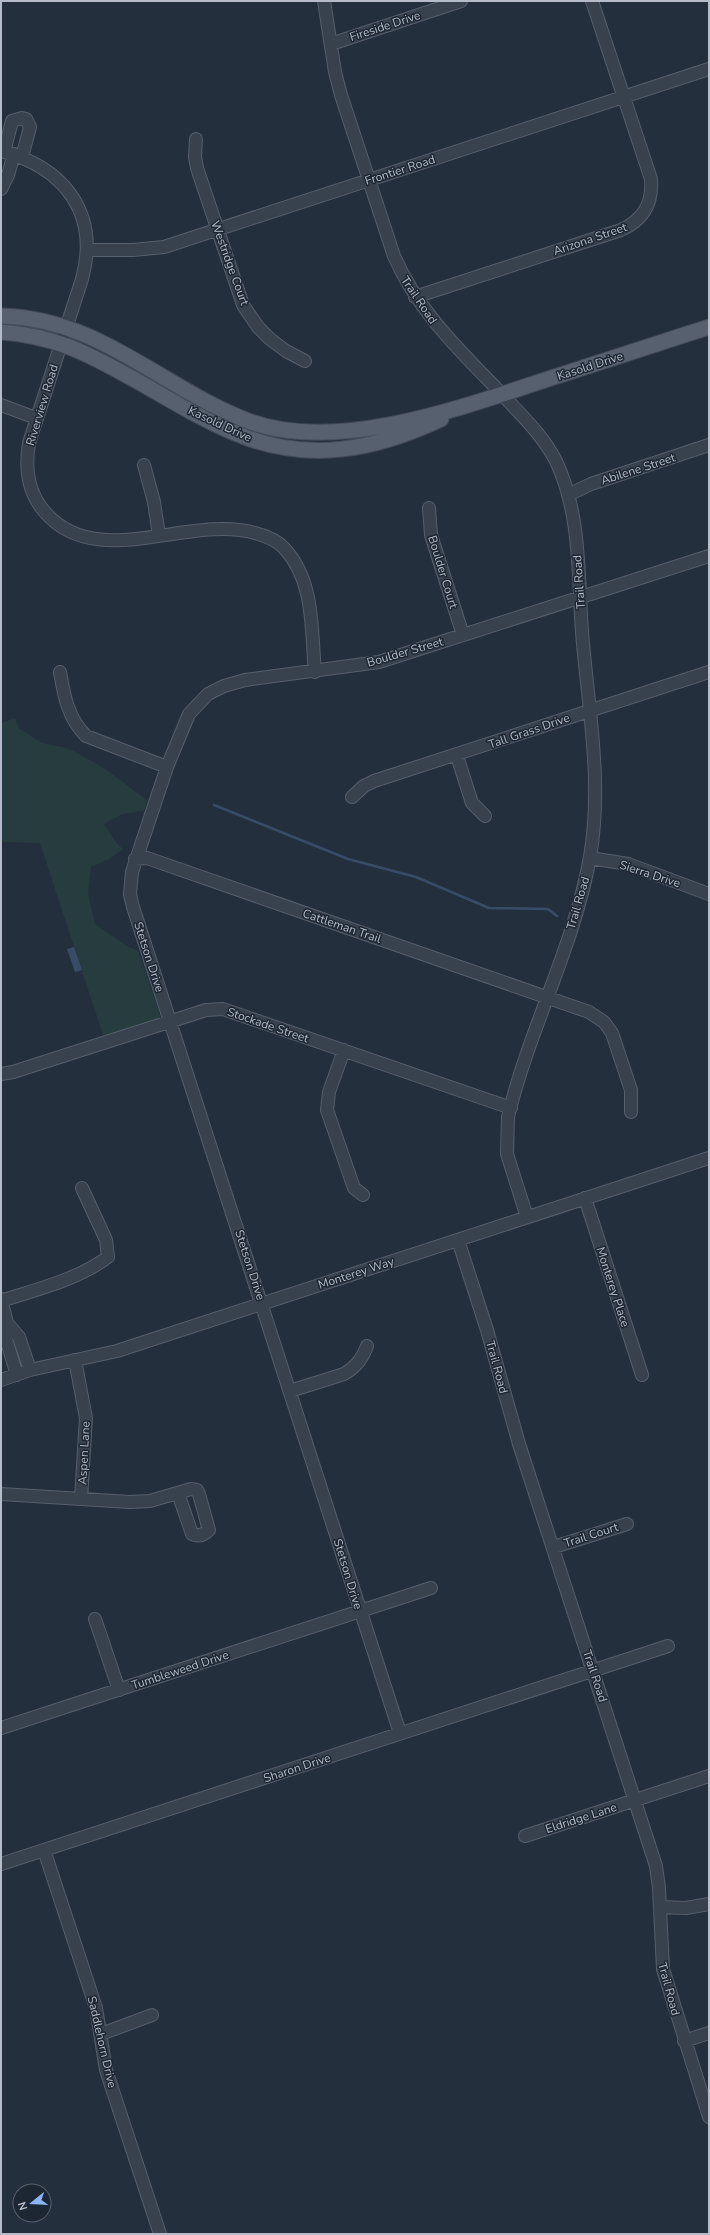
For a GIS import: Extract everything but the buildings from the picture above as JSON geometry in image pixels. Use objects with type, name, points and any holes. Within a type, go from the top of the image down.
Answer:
[{"type":"main road","name":"Kasold Drive","points":[[1,316],[35,319],[67,327],[105,344],[230,413],[252,422],[283,430],[337,433],[396,423],[471,405],[709,327]]},
{"type":"main road","name":"Kasold Drive","points":[[1,332],[30,335],[82,350],[212,423],[262,443],[295,449],[351,449],[382,443],[414,432],[471,405]]},
{"type":"street","name":"Trail Road","points":[[324,1],[341,94],[394,256],[415,297],[438,327],[544,441],[555,461],[568,495],[574,519],[591,710],[595,810],[590,858],[584,888],[511,1108],[507,1130],[507,1154],[527,1217]]},
{"type":"street","name":"Fireside Drive","points":[[331,44],[462,1]]},
{"type":"street","points":[[592,1],[624,97]]},
{"type":"street","name":"Frontier Road","points":[[88,250],[148,249],[164,246],[709,69]]},
{"type":"street","name":"Arizona Street","points":[[415,297],[621,230],[639,219],[649,203],[651,179],[624,97]]},
{"type":"street","name":"Westridge Court","points":[[196,140],[197,168],[238,293],[251,317],[270,339],[286,351],[305,361]]},
{"type":"street","points":[[1,189],[8,175],[10,153]]},
{"type":"street","name":"Riverview Road","points":[[10,153],[42,166],[52,174],[72,196],[83,220],[88,250],[84,272],[29,443],[27,470],[33,494],[51,519],[69,532],[89,539],[111,540],[232,528],[260,534],[277,541],[294,559],[306,584],[315,672]]},
{"type":"street","points":[[1,404],[36,418]]},
{"type":"street","name":"Abilene Street","points":[[568,495],[591,484],[709,445]]},
{"type":"street","points":[[144,465],[154,502],[159,535]]},
{"type":"street","name":"Boulder Court","points":[[429,508],[431,536],[463,635]]},
{"type":"street","name":"Boulder Street","points":[[157,796],[167,767],[189,714],[208,694],[224,686],[245,680],[315,672],[379,662],[709,556]]},
{"type":"street","points":[[60,672],[70,713],[79,729],[86,736],[167,767]]},
{"type":"street","name":"Tall Grass Drive","points":[[352,797],[364,786],[374,782],[709,672]]},
{"type":"street","points":[[457,756],[472,803],[485,816]]},
{"type":"street","name":"Stetson Drive","points":[[157,796],[135,859],[130,881],[133,908],[262,1302],[400,1733]]},
{"type":"street","name":"Cattleman Trail","points":[[135,859],[147,858],[159,862],[589,1012],[600,1019],[610,1029],[631,1090],[631,1112]]},
{"type":"street","name":"Sierra Drive","points":[[590,858],[628,864],[709,894]]},
{"type":"street","name":"Stockade Street","points":[[1,1074],[13,1072],[206,1010],[223,1009],[511,1108]]},
{"type":"street","points":[[344,1050],[329,1092],[327,1110],[354,1188],[363,1195]]},
{"type":"street","name":"Monterey Way","points":[[1,1380],[30,1370],[117,1350],[709,1158]]},
{"type":"street","points":[[17,1374],[6,1339],[7,1323],[1,1300],[76,1275],[94,1267],[108,1257],[106,1240],[82,1188]]},
{"type":"street","name":"Monterey Place","points":[[585,1198],[642,1375]]},
{"type":"street","name":"Trail Road","points":[[458,1240],[487,1330],[519,1444],[554,1547],[656,1866],[660,1907],[663,1969],[684,2041],[709,2116]]},
{"type":"street","points":[[7,1323],[19,1336],[30,1370]]},
{"type":"street","points":[[290,1391],[344,1374],[352,1369],[364,1355],[367,1346]]},
{"type":"street","name":"Aspen Lane","points":[[75,1360],[86,1418],[81,1499]]},
{"type":"street","name":"Aspen Lane","points":[[1,1494],[144,1501],[178,1493]]},
{"type":"street","name":"Trail Court","points":[[554,1547],[627,1524]]},
{"type":"street","name":"Tumbleweed Drive","points":[[1,1728],[431,1588]]},
{"type":"street","points":[[95,1619],[118,1690]]},
{"type":"street","name":"Sharon Drive","points":[[1,1864],[400,1733],[594,1672],[668,1646]]},
{"type":"street","name":"Eldridge Lane","points":[[526,1836],[709,1776]]},
{"type":"street","name":"Saddlehorn Drive","points":[[44,1850],[96,2008],[101,2034],[101,2048],[106,2070],[160,2234]]},
{"type":"street","points":[[660,1907],[686,1908],[709,1904]]},
{"type":"street","points":[[101,2034],[152,2015]]},
{"type":"street","points":[[684,2041],[709,2033]]},
{"type":"green space","points":[[15,718],[19,729],[40,742],[48,745],[63,747],[97,764],[148,801],[143,811],[122,814],[104,824],[117,844],[123,849],[109,859],[91,867],[88,894],[95,924],[125,945],[138,951],[161,1018],[104,1038],[40,843],[4,842],[1,840],[1,723]]},
{"type":"water","points":[[74,947],[82,970],[75,972],[67,949]]},
{"type":"waterway","points":[[214,805],[348,859],[416,877],[489,908],[548,909],[557,916]]}]
